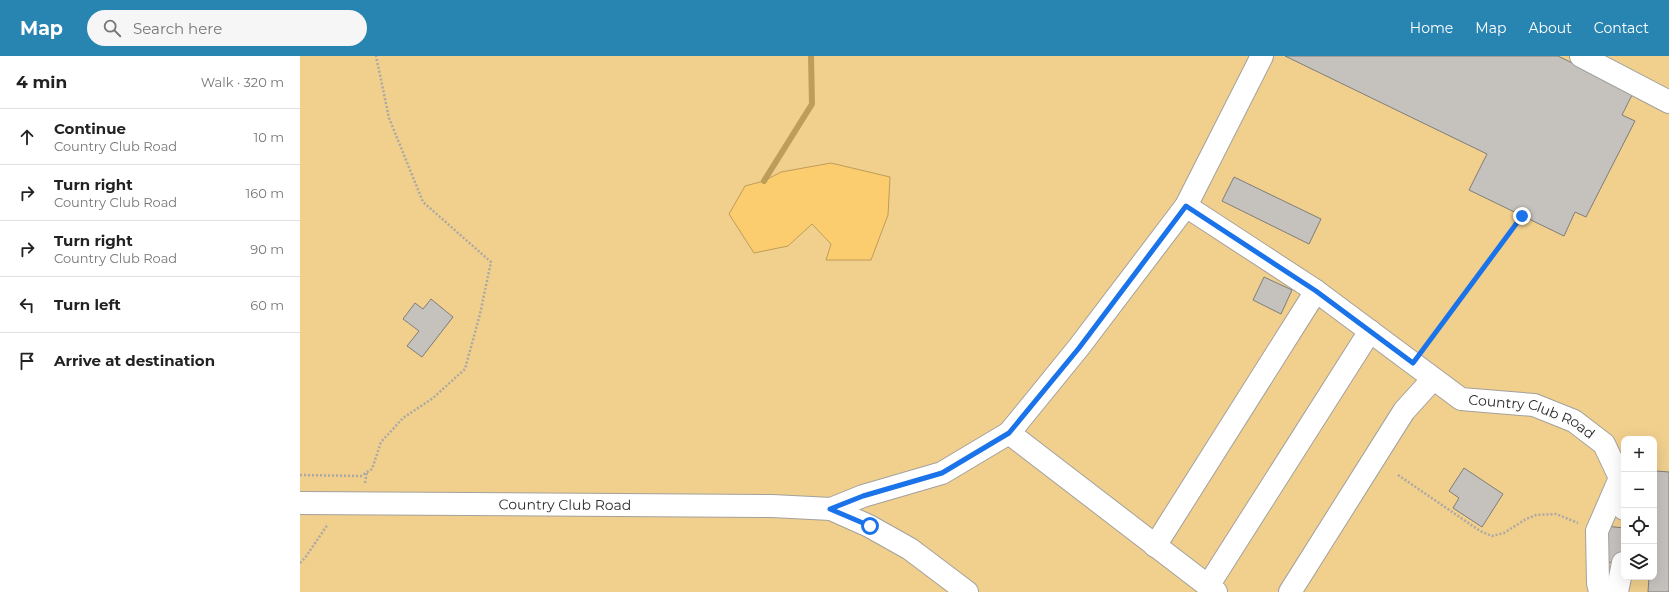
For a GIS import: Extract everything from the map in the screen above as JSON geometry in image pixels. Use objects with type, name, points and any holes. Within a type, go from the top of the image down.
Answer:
[{"type":"street","points":[[1186,206],[1262,56]]},
{"type":"street","points":[[1581,56],[1669,102]]},
{"type":"street","name":"Country Club Road","points":[[830,509],[863,496],[942,473],[1009,433],[1079,348],[1186,206],[1316,291],[1413,363],[1433,380],[1461,399],[1534,405],[1574,422],[1604,444],[1620,478],[1624,508]]},
{"type":"street","points":[[1155,546],[1316,291]]},
{"type":"street","points":[[1009,433],[1212,589],[1370,331]]},
{"type":"street","points":[[1290,592],[1404,411],[1433,380]]},
{"type":"street","points":[[1600,592],[1598,583],[1596,531],[1620,478]]},
{"type":"street","name":"Country Club Road","points":[[300,503],[772,506],[830,509],[870,526],[910,549],[967,592]]},
{"type":"street","points":[[1617,592],[1621,573]]},
{"type":"path","points":[[300,475],[362,476],[372,469],[381,442],[403,418],[433,398],[465,369],[480,314],[491,262],[423,202],[389,118],[376,56]]},
{"type":"path","points":[[1413,363],[1522,216]]},
{"type":"path","points":[[1398,475],[1480,531],[1492,536],[1504,533],[1526,519],[1536,515],[1556,514],[1584,526]]},
{"type":"shaded area","points":[[300,56],[1669,56],[1669,592],[300,592]]},
{"type":"shaded area","points":[[831,163],[890,177],[888,215],[871,260],[826,260],[831,244],[812,224],[788,246],[754,253],[729,214],[745,186],[764,181],[781,172]]},
{"type":"building","points":[[1285,56],[1558,56],[1633,93],[1622,115],[1635,121],[1586,217],[1575,212],[1564,236],[1469,190],[1487,154]]},
{"type":"building","points":[[1234,177],[1321,219],[1309,244],[1222,201]]},
{"type":"building","points":[[1264,277],[1292,290],[1281,314],[1253,300]]},
{"type":"building","points":[[431,299],[453,317],[422,357],[407,346],[419,331],[403,319],[415,303],[423,309]]},
{"type":"building","points":[[1464,468],[1503,494],[1482,527],[1453,508],[1459,498],[1449,491]]},
{"type":"building","points":[[1657,471],[1669,472],[1669,592],[1648,592],[1649,580],[1657,580]]},
{"type":"building","points":[[1605,526],[1621,528],[1621,563],[1603,562]]},
{"type":"waterway","points":[[764,181],[812,104],[811,56]]},
{"type":"route","points":[[870,526],[830,509],[863,496],[942,473],[1009,433],[1079,348],[1186,206],[1316,291],[1413,363],[1522,216]]}]
